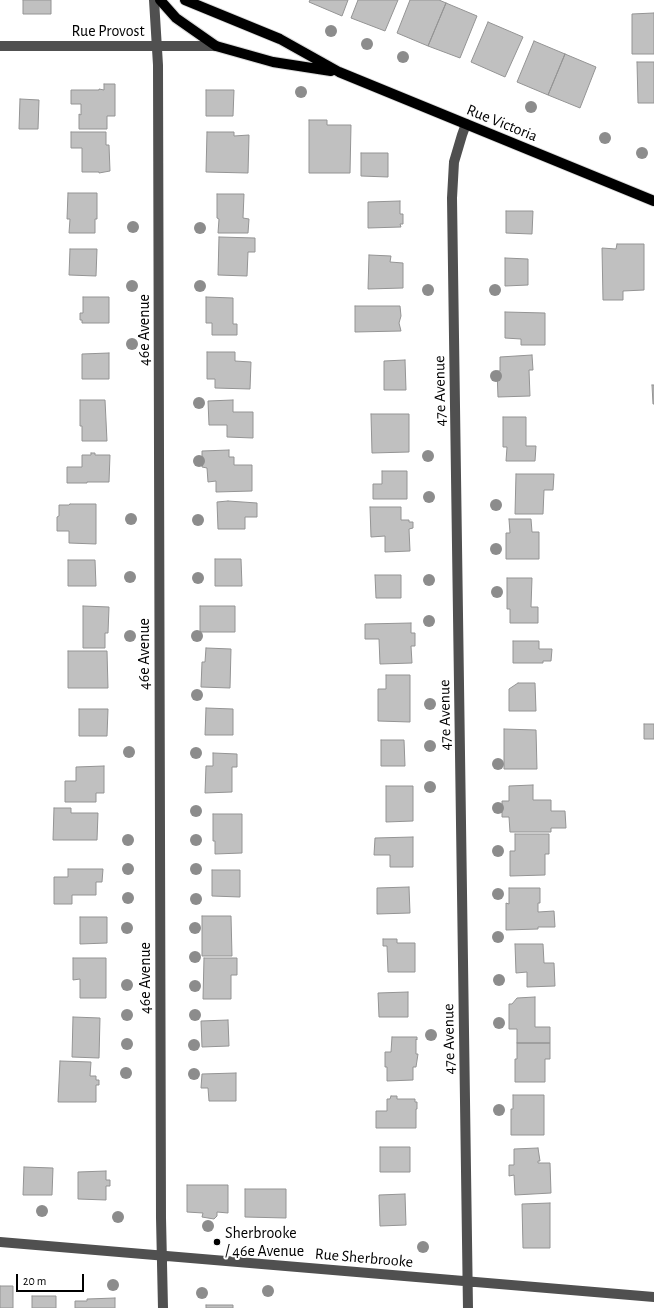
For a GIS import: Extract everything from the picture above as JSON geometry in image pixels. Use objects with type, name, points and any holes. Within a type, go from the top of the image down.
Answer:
[{"type":"main road","name":"Rue Victoria","points":[[160,0],[176,18],[216,46],[273,62],[339,72]]},
{"type":"main road","name":"Rue Victoria","points":[[185,0],[280,39],[339,72],[654,201]]},
{"type":"street","name":"46e Avenue","points":[[154,0],[158,64],[161,1194],[163,1308]]},
{"type":"street","name":"Rue Provost","points":[[0,46],[216,46]]},
{"type":"street","name":"47e Avenue","points":[[466,124],[454,162],[452,198],[468,1308]]},
{"type":"street","name":"Rue Sherbrooke","points":[[0,1242],[654,1297]]},
{"type":"building","points":[[23,0],[51,0],[51,14],[23,14]]},
{"type":"building","points":[[310,0],[348,0],[342,16],[309,2]]},
{"type":"building","points":[[358,0],[398,0],[385,31],[351,18]]},
{"type":"building","points":[[410,0],[439,0],[446,3],[428,46],[397,33]]},
{"type":"building","points":[[446,3],[477,16],[460,58],[428,46]]},
{"type":"building","points":[[654,13],[654,54],[632,54],[632,14]]},
{"type":"building","points":[[488,22],[523,37],[505,77],[471,62]]},
{"type":"building","points":[[534,41],[565,54],[548,95],[517,82]]},
{"type":"building","points":[[565,54],[596,67],[580,108],[548,95]]},
{"type":"building","points":[[637,62],[654,62],[654,103],[638,103]]},
{"type":"building","points":[[104,84],[115,84],[115,116],[107,116],[107,129],[79,129],[81,104],[71,104],[71,90],[104,90]]},
{"type":"building","points":[[206,90],[234,90],[233,116],[206,116]]},
{"type":"building","points":[[20,99],[39,100],[38,129],[19,129]]},
{"type":"building","points":[[309,120],[327,120],[327,125],[351,125],[350,173],[309,173]]},
{"type":"building","points":[[71,132],[106,132],[106,145],[109,145],[110,171],[99,173],[82,172],[82,148],[71,148]]},
{"type":"building","points":[[207,132],[234,132],[234,136],[249,135],[248,173],[206,172]]},
{"type":"building","points":[[361,153],[388,153],[388,177],[361,176]]},
{"type":"building","points":[[68,193],[97,193],[97,219],[95,219],[95,233],[69,233],[70,219],[67,219]]},
{"type":"building","points":[[217,194],[244,194],[243,218],[249,219],[248,233],[218,233],[219,219],[217,218]]},
{"type":"building","points":[[400,201],[400,214],[403,214],[403,224],[400,224],[401,227],[368,228],[368,202]]},
{"type":"building","points":[[506,211],[533,211],[532,234],[506,233]]},
{"type":"building","points":[[219,237],[255,238],[255,252],[248,252],[247,276],[218,275]]},
{"type":"building","points":[[617,244],[644,244],[644,290],[623,291],[623,300],[603,300],[602,248],[616,249]]},
{"type":"building","points":[[70,249],[97,249],[96,276],[69,275]]},
{"type":"building","points":[[369,255],[391,256],[390,262],[403,263],[403,288],[368,289]]},
{"type":"building","points":[[505,258],[528,259],[528,285],[505,286]]},
{"type":"building","points":[[83,297],[109,297],[109,323],[82,323],[82,320],[80,320],[80,313],[83,313]]},
{"type":"building","points":[[206,297],[233,298],[233,324],[237,324],[237,335],[212,335],[212,323],[206,323]]},
{"type":"building","points":[[355,306],[400,306],[401,316],[399,323],[401,331],[355,332]]},
{"type":"building","points":[[505,312],[545,313],[545,345],[521,345],[521,339],[505,338]]},
{"type":"building","points":[[207,352],[235,352],[235,361],[251,362],[250,389],[215,388],[215,379],[207,379]]},
{"type":"building","points":[[109,353],[109,379],[82,379],[82,354]]},
{"type":"building","points":[[532,355],[533,370],[529,370],[530,396],[498,397],[497,371],[500,371],[500,357]]},
{"type":"building","points":[[405,360],[406,390],[384,390],[384,361]]},
{"type":"building","points":[[652,385],[654,385],[654,404],[653,404]]},
{"type":"building","points":[[80,400],[105,400],[107,441],[82,441],[82,426],[80,426]]},
{"type":"building","points":[[233,400],[233,412],[253,412],[253,438],[227,437],[227,425],[209,425],[208,401]]},
{"type":"building","points":[[371,414],[409,414],[409,452],[372,453]]},
{"type":"building","points":[[503,417],[526,417],[526,446],[536,446],[535,461],[506,461],[507,447],[503,447]]},
{"type":"building","points":[[229,450],[229,457],[234,457],[234,465],[252,465],[252,491],[216,492],[216,481],[208,482],[207,468],[202,467],[202,451]]},
{"type":"building","points":[[91,453],[95,453],[95,455],[110,455],[109,482],[67,483],[67,467],[82,467],[82,455],[91,455]]},
{"type":"building","points":[[382,471],[407,471],[407,499],[373,499],[373,484],[382,484]]},
{"type":"building","points":[[516,474],[554,474],[553,490],[544,490],[543,514],[515,514]]},
{"type":"building","points":[[228,501],[257,503],[257,517],[245,517],[245,529],[218,529],[217,502]]},
{"type":"building","points":[[96,504],[96,544],[69,543],[69,531],[57,531],[59,505]]},
{"type":"building","points":[[370,507],[401,507],[401,520],[409,520],[409,522],[413,522],[413,528],[409,529],[410,551],[385,552],[385,536],[371,537]]},
{"type":"building","points":[[509,519],[531,519],[532,532],[539,532],[539,559],[506,559],[506,533],[510,533]]},
{"type":"building","points":[[215,559],[241,559],[242,586],[215,586]]},
{"type":"building","points":[[68,560],[95,560],[96,586],[68,586]]},
{"type":"building","points":[[375,575],[401,575],[401,598],[376,598]]},
{"type":"building","points":[[507,578],[532,578],[531,607],[538,607],[538,623],[510,623],[510,609],[507,609]]},
{"type":"building","points":[[83,606],[109,607],[108,633],[105,633],[105,648],[83,648]]},
{"type":"building","points":[[200,606],[235,606],[235,632],[200,632]]},
{"type":"building","points":[[411,623],[411,633],[415,633],[415,646],[411,646],[412,663],[380,664],[379,639],[365,639],[365,624]]},
{"type":"building","points":[[513,641],[539,641],[539,649],[552,649],[551,661],[543,661],[543,663],[513,663]]},
{"type":"building","points":[[206,648],[231,649],[230,688],[201,687],[202,662],[205,662]]},
{"type":"building","points":[[68,651],[107,651],[108,688],[68,688]]},
{"type":"building","points":[[386,675],[410,675],[410,722],[378,721],[378,689],[386,689]]},
{"type":"building","points":[[518,683],[535,683],[536,711],[509,711],[509,689]]},
{"type":"building","points":[[206,708],[233,709],[233,735],[205,735]]},
{"type":"building","points":[[79,709],[108,709],[107,736],[79,736]]},
{"type":"building","points":[[644,724],[654,724],[654,739],[644,739]]},
{"type":"building","points":[[504,729],[536,730],[537,769],[504,769]]},
{"type":"building","points":[[381,740],[404,740],[405,766],[381,766]]},
{"type":"building","points":[[213,753],[237,754],[237,767],[232,767],[232,792],[205,793],[206,766],[213,766]]},
{"type":"building","points":[[104,766],[104,793],[96,793],[96,802],[65,802],[65,781],[76,781],[76,767]]},
{"type":"building","points":[[533,785],[533,800],[551,800],[551,811],[565,811],[566,828],[551,828],[551,832],[510,832],[509,817],[502,817],[502,801],[509,801],[509,786]]},
{"type":"building","points":[[386,786],[413,786],[413,821],[386,822]]},
{"type":"building","points":[[54,808],[71,808],[71,813],[98,813],[97,840],[53,840]]},
{"type":"building","points":[[213,814],[242,814],[242,853],[215,854],[215,841],[213,841]]},
{"type":"building","points":[[515,834],[549,834],[549,854],[545,854],[545,875],[510,876],[510,851],[515,851]]},
{"type":"building","points":[[413,837],[413,867],[390,867],[390,855],[374,855],[375,838]]},
{"type":"building","points":[[68,869],[103,869],[102,882],[96,882],[96,895],[72,895],[72,904],[54,904],[54,877],[68,877]]},
{"type":"building","points":[[212,870],[240,870],[240,897],[212,896]]},
{"type":"building","points":[[409,887],[410,913],[377,914],[377,888]]},
{"type":"building","points":[[509,888],[540,888],[540,903],[538,903],[538,912],[554,911],[555,927],[506,930],[506,903],[509,904]]},
{"type":"building","points":[[202,916],[231,916],[232,956],[202,956]]},
{"type":"building","points":[[80,917],[107,917],[107,943],[80,944]]},
{"type":"building","points":[[383,939],[397,939],[397,943],[415,943],[415,972],[388,972],[387,946],[383,946]]},
{"type":"building","points":[[515,944],[543,944],[544,963],[554,963],[555,986],[527,987],[527,972],[516,973]]},
{"type":"building","points":[[73,958],[106,958],[106,998],[80,998],[80,979],[73,980]]},
{"type":"building","points":[[204,958],[237,958],[237,975],[231,975],[231,999],[203,999]]},
{"type":"building","points":[[408,992],[408,1017],[379,1017],[378,993]]},
{"type":"building","points":[[535,997],[535,1027],[550,1027],[550,1043],[517,1043],[517,1029],[509,1029],[509,1004],[512,1004],[517,998]]},
{"type":"building","points":[[73,1017],[100,1018],[99,1058],[72,1057]]},
{"type":"building","points":[[228,1020],[229,1046],[202,1047],[201,1021]]},
{"type":"building","points":[[392,1037],[417,1037],[416,1054],[418,1054],[416,1067],[413,1067],[413,1080],[387,1081],[385,1052],[391,1052]]},
{"type":"building","points":[[517,1043],[550,1043],[550,1059],[545,1059],[545,1082],[515,1082]]},
{"type":"building","points":[[60,1061],[91,1062],[90,1076],[96,1076],[96,1080],[99,1080],[99,1085],[96,1085],[96,1102],[58,1102]]},
{"type":"building","points":[[236,1073],[236,1101],[209,1101],[208,1088],[201,1088],[202,1074]]},
{"type":"building","points":[[513,1095],[544,1095],[544,1135],[511,1135],[511,1109],[513,1109]]},
{"type":"building","points":[[391,1096],[397,1096],[397,1099],[415,1099],[415,1102],[417,1102],[416,1128],[376,1128],[376,1111],[387,1111],[387,1099],[390,1099]]},
{"type":"building","points":[[380,1147],[410,1147],[410,1172],[380,1172]]},
{"type":"building","points":[[538,1148],[540,1161],[538,1161],[538,1163],[550,1163],[551,1193],[515,1195],[514,1175],[509,1176],[509,1165],[514,1165],[514,1149]]},
{"type":"building","points":[[24,1167],[53,1168],[52,1195],[23,1195]]},
{"type":"building","points":[[106,1171],[106,1180],[110,1180],[110,1186],[106,1186],[106,1200],[78,1199],[78,1172]]},
{"type":"building","points":[[187,1185],[228,1185],[228,1213],[217,1212],[217,1216],[214,1219],[202,1217],[203,1213],[187,1212]]},
{"type":"building","points":[[245,1189],[286,1189],[286,1218],[245,1217]]},
{"type":"building","points":[[405,1194],[406,1225],[380,1226],[379,1195]]},
{"type":"building","points":[[550,1203],[550,1248],[523,1248],[522,1204]]},
{"type":"building","points":[[0,1286],[13,1286],[13,1308],[0,1308]]},
{"type":"building","points":[[32,1296],[56,1296],[56,1308],[32,1308]]},
{"type":"building","points":[[115,1298],[115,1308],[75,1308],[75,1301]]},
{"type":"building","points":[[206,1305],[233,1305],[233,1308],[206,1308]]},
{"type":"place","name":"Sherbrooke / 46e Avenue","points":[[217,1242]]}]
